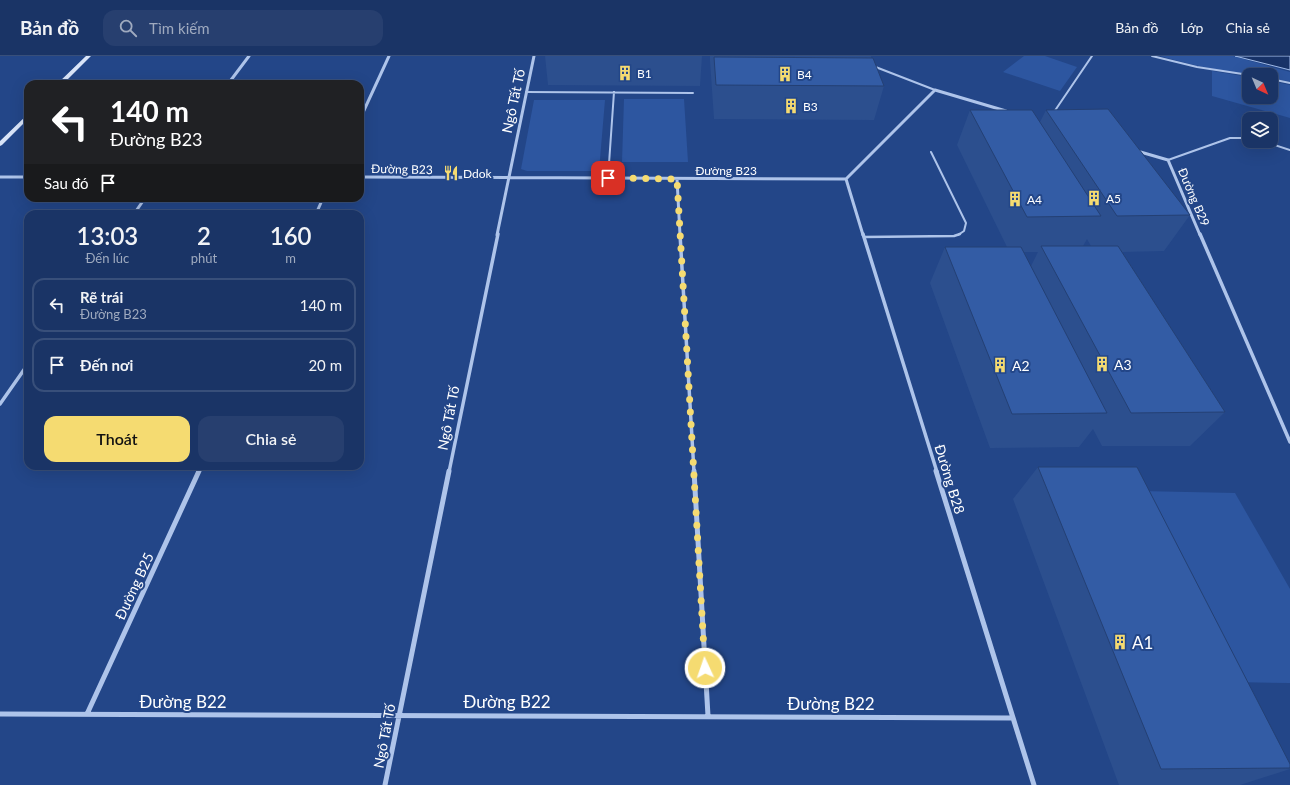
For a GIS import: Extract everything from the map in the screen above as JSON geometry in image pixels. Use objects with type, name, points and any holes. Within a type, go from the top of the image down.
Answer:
[{"type":"street","points":[[64,80],[89,56]]},
{"type":"street","points":[[231,80],[249,56]]},
{"type":"street","points":[[364,110],[389,56]]},
{"type":"street","name":"Ngô Tất Tố","points":[[386,785],[534,56]]},
{"type":"street","points":[[846,179],[935,90],[1009,112]]},
{"type":"street","points":[[0,144],[24,120]]},
{"type":"street","name":"Đường B29","points":[[1130,149],[1168,160],[1290,442]]},
{"type":"street","points":[[0,177],[24,177]]},
{"type":"street","name":"Đường B23","points":[[364,177],[508,179],[846,179]]},
{"type":"street","points":[[677,179],[708,716]]},
{"type":"street","name":"Đường B28","points":[[846,179],[863,238],[1034,785]]},
{"type":"street","points":[[0,404],[24,370]]},
{"type":"street","name":"Đường B25","points":[[87,714],[199,470]]},
{"type":"street","name":"Đường B22","points":[[0,714],[1013,718]]},
{"type":"lane","points":[[1051,118],[1092,56]]},
{"type":"lane","points":[[1152,56],[1197,67],[1242,74]]},
{"type":"lane","points":[[870,65],[908,81],[935,90]]},
{"type":"lane","points":[[1278,80],[1290,83]]},
{"type":"lane","points":[[526,92],[693,93]]},
{"type":"lane","points":[[608,178],[614,92]]},
{"type":"lane","points":[[1168,160],[1230,138],[1242,138]]},
{"type":"lane","points":[[1278,146],[1290,150]]},
{"type":"lane","points":[[863,238],[954,236],[962,233],[966,229],[966,223],[932,152]]},
{"type":"shaded area","points":[[1024,56],[1045,56],[1077,67],[1060,91],[1003,72]]},
{"type":"shaded area","points":[[1160,56],[1233,56],[1276,68],[1242,68],[1242,73],[1187,63]]},
{"type":"shaded area","points":[[1235,56],[1290,56],[1290,70]]},
{"type":"shaded area","points":[[1278,69],[1290,72],[1290,82],[1278,79]]},
{"type":"shaded area","points":[[1212,71],[1242,76],[1242,104],[1278,104],[1278,82],[1290,85],[1290,118],[1278,115],[1278,112],[1269,112],[1212,96]]},
{"type":"shaded area","points":[[624,99],[684,99],[688,162],[622,162]]},
{"type":"shaded area","points":[[534,100],[605,100],[599,171],[527,171],[521,169]]},
{"type":"shaded area","points":[[1140,491],[1235,493],[1290,589],[1290,683],[1232,682]]},
{"type":"building","name":"B4","points":[[714,57],[873,58],[884,86],[716,85]]},
{"type":"building","points":[[1108,109],[1190,215],[1117,216],[1046,110]]},
{"type":"building","points":[[970,110],[1032,110],[1101,216],[1027,217]]},
{"type":"building","points":[[1041,246],[1118,246],[1225,412],[1131,413]]},
{"type":"building","points":[[945,247],[1021,247],[1107,413],[1012,414]]},
{"type":"building","points":[[1038,467],[1137,467],[1290,764],[1290,768],[1161,769]]},
{"type":"place","name":"B1","points":[[625,73]]},
{"type":"place","name":"B4","points":[[785,74]]},
{"type":"place","name":"B3","points":[[791,106]]},
{"type":"place","name":"Ddok","points":[[451,173]]},
{"type":"place","name":"A5","points":[[1094,198]]},
{"type":"place","name":"A4","points":[[1015,199]]},
{"type":"place","name":"A3","points":[[1102,364]]},
{"type":"place","name":"A2","points":[[1000,365]]},
{"type":"place","name":"A1","points":[[1120,642]]},
{"type":"route","points":[[608,178],[677,179],[705,668]]}]
